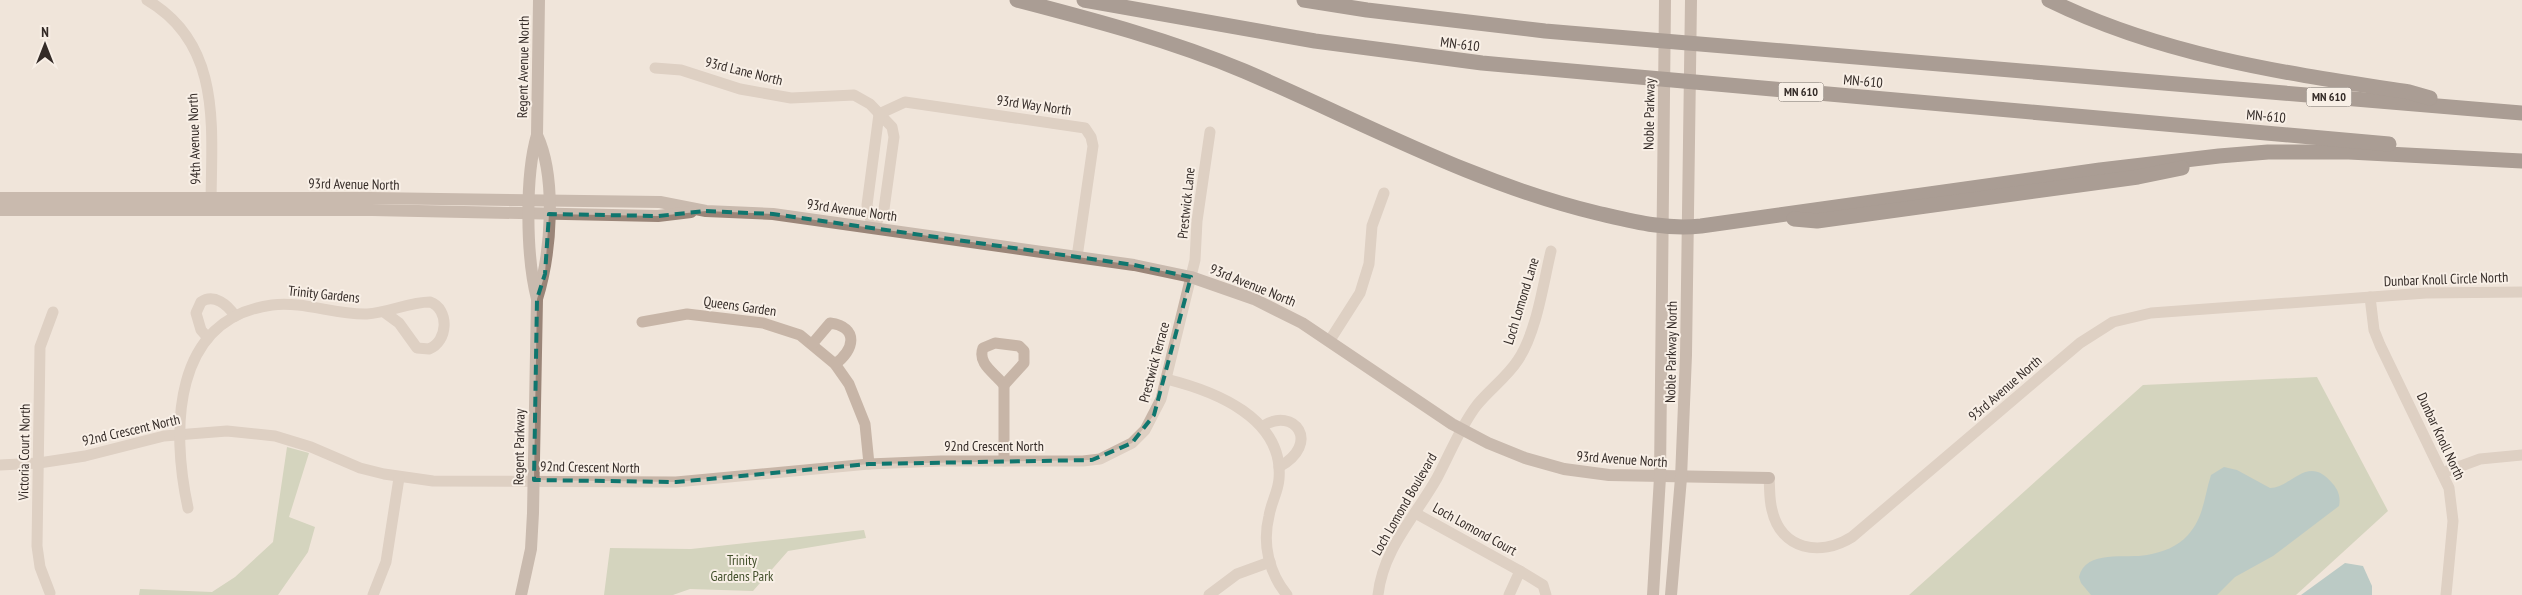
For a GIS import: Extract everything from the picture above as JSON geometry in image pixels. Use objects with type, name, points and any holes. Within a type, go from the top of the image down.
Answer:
[{"type":"highway","points":[[1017,0],[1136,31],[1207,56],[1433,158],[1506,187],[1576,208],[1664,227],[1688,228],[2110,168],[2242,154],[2349,152],[2522,161]]},
{"type":"highway","name":"MN-610","points":[[1084,0],[1315,42],[1482,63],[2522,155]]},
{"type":"highway","name":"MN-610","points":[[1304,0],[1368,10],[1545,31],[2189,87],[2468,108]]},
{"type":"highway","points":[[2049,0],[2123,32],[2196,54],[2260,69],[2409,92],[2468,108]]},
{"type":"highway","name":"MN 610","points":[[2468,108],[2522,113]]},
{"type":"street","name":"94th Avenue North","points":[[146,0],[160,8],[180,26],[201,62],[210,107],[211,204]]},
{"type":"street","name":"Regent Avenue North","points":[[529,214],[532,152],[537,134],[539,0]]},
{"type":"street","name":"Noble Parkway","points":[[1664,227],[1665,0]]},
{"type":"street","name":"Noble Parkway North","points":[[1671,595],[1681,478],[1686,374],[1690,0]]},
{"type":"street","name":"93rd Lane North","points":[[655,68],[682,70],[740,89],[791,98],[854,95],[870,104],[892,127],[894,137],[884,209],[873,228]]},
{"type":"street","name":"93rd Way North","points":[[879,114],[905,102],[1085,128],[1091,137],[1093,146],[1077,257]]},
{"type":"street","points":[[873,228],[866,205],[879,114]]},
{"type":"street","name":"Prestwick Lane","points":[[1191,277],[1195,260],[1197,221],[1210,132]]},
{"type":"street","name":"Regent Avenue North","points":[[537,134],[545,151],[549,207]]},
{"type":"street","points":[[1330,340],[1360,293],[1369,264],[1372,226],[1384,193]]},
{"type":"street","name":"93rd Avenue North","points":[[0,198],[529,214],[549,207],[660,202],[706,210],[772,214],[1134,265],[1191,277],[1254,299],[1302,323],[1330,340],[1418,403],[1461,429],[1525,458],[1564,469],[1609,475],[1681,478],[1770,478],[1772,510],[1777,523],[1785,535],[1797,544],[1811,548],[1826,548],[1840,545],[1921,480],[2080,343],[2112,322],[2151,313],[2370,297]]},
{"type":"street","name":"93rd Avenue North","points":[[0,210],[211,204],[529,200],[549,207]]},
{"type":"street","name":"Regent Parkway","points":[[537,299],[545,274],[549,207]]},
{"type":"street","name":"Regent Parkway","points":[[521,595],[531,549],[534,480],[537,299],[531,274],[529,214]]},
{"type":"street","name":"Noble Parkway North","points":[[1652,595],[1660,477],[1664,227]]},
{"type":"street","name":"Loch Lomond Lane","points":[[1461,429],[1477,406],[1518,359],[1527,342],[1551,251]]},
{"type":"street","name":"Prestwick Terrace","points":[[1100,459],[1132,443],[1145,430],[1161,399],[1191,277]]},
{"type":"street","name":"Dunbar Knoll Circle North","points":[[2370,297],[2426,293],[2522,292]]},
{"type":"street","name":"Dunbar Knoll North","points":[[2370,297],[2374,330],[2380,345],[2449,488],[2453,521],[2446,595]]},
{"type":"street","points":[[208,338],[198,322],[196,313],[201,302],[209,299],[220,302],[235,316]]},
{"type":"street","name":"Trinity Gardens","points":[[188,508],[182,471],[181,433],[184,386],[194,357],[208,338],[235,316],[274,305],[295,305],[340,313],[384,312],[423,302],[437,305],[443,319],[440,342],[429,349],[417,348],[399,323],[384,312]]},
{"type":"street","name":"Victoria Court North","points":[[50,593],[40,567],[37,546],[40,347],[53,312]]},
{"type":"street","name":"Queens Garden","points":[[642,322],[687,314],[742,319],[785,329],[813,343],[834,364],[849,384],[865,424],[869,464]]},
{"type":"street","points":[[813,343],[830,323],[839,324],[845,328],[850,335],[852,344],[845,357],[834,364]]},
{"type":"street","points":[[1166,379],[1209,393],[1240,409],[1263,426],[1274,445],[1279,467],[1277,489],[1266,530],[1270,562],[1276,578],[1287,595]]},
{"type":"street","points":[[1004,385],[1004,461]]},
{"type":"street","points":[[1263,426],[1274,421],[1287,421],[1300,433],[1301,446],[1297,455],[1279,467]]},
{"type":"street","name":"Loch Lomond Boulevard","points":[[1378,595],[1385,563],[1394,544],[1436,480],[1461,429]]},
{"type":"street","name":"92nd Crescent North","points":[[0,465],[39,463],[85,456],[181,433],[227,431],[275,436],[310,447],[360,468],[399,478],[433,481],[534,480],[638,483],[701,481],[869,464],[1083,461],[1100,459]]},
{"type":"street","points":[[2442,473],[2480,459],[2522,455]]},
{"type":"street","points":[[373,595],[386,562],[399,478]]},
{"type":"street","name":"Loch Lomond Court","points":[[1415,513],[1544,585],[1546,595]]},
{"type":"street","points":[[1209,595],[1237,574],[1270,562]]},
{"type":"street","points":[[1509,595],[1520,570]]},
{"type":"highlighted area","points":[[706,211],[773,214],[1134,265],[1191,277],[1154,415],[1132,443],[1092,460],[869,464],[676,482],[534,480],[537,299],[545,274],[549,214],[658,216]]},
{"type":"green space","points":[[2317,377],[2388,511],[2296,595],[1909,595],[2143,385]]},
{"type":"green space","points":[[287,447],[309,453],[289,517],[315,527],[308,552],[278,595],[139,595],[140,589],[212,592],[235,577],[273,542]]},
{"type":"green space","name":"Trinity Gardens Park","points":[[864,530],[866,538],[788,551],[753,591],[690,589],[673,595],[604,595],[610,548],[691,549]]},
{"type":"water","points":[[2224,467],[2237,470],[2270,488],[2286,483],[2308,471],[2316,471],[2324,475],[2335,486],[2340,503],[2339,506],[2273,556],[2235,577],[2217,595],[2091,595],[2081,583],[2079,577],[2083,568],[2089,562],[2108,557],[2147,555],[2164,551],[2179,543],[2188,535],[2197,521],[2203,507],[2211,475]]},
{"type":"water","points":[[2345,563],[2363,566],[2372,586],[2372,595],[2301,595]]}]
